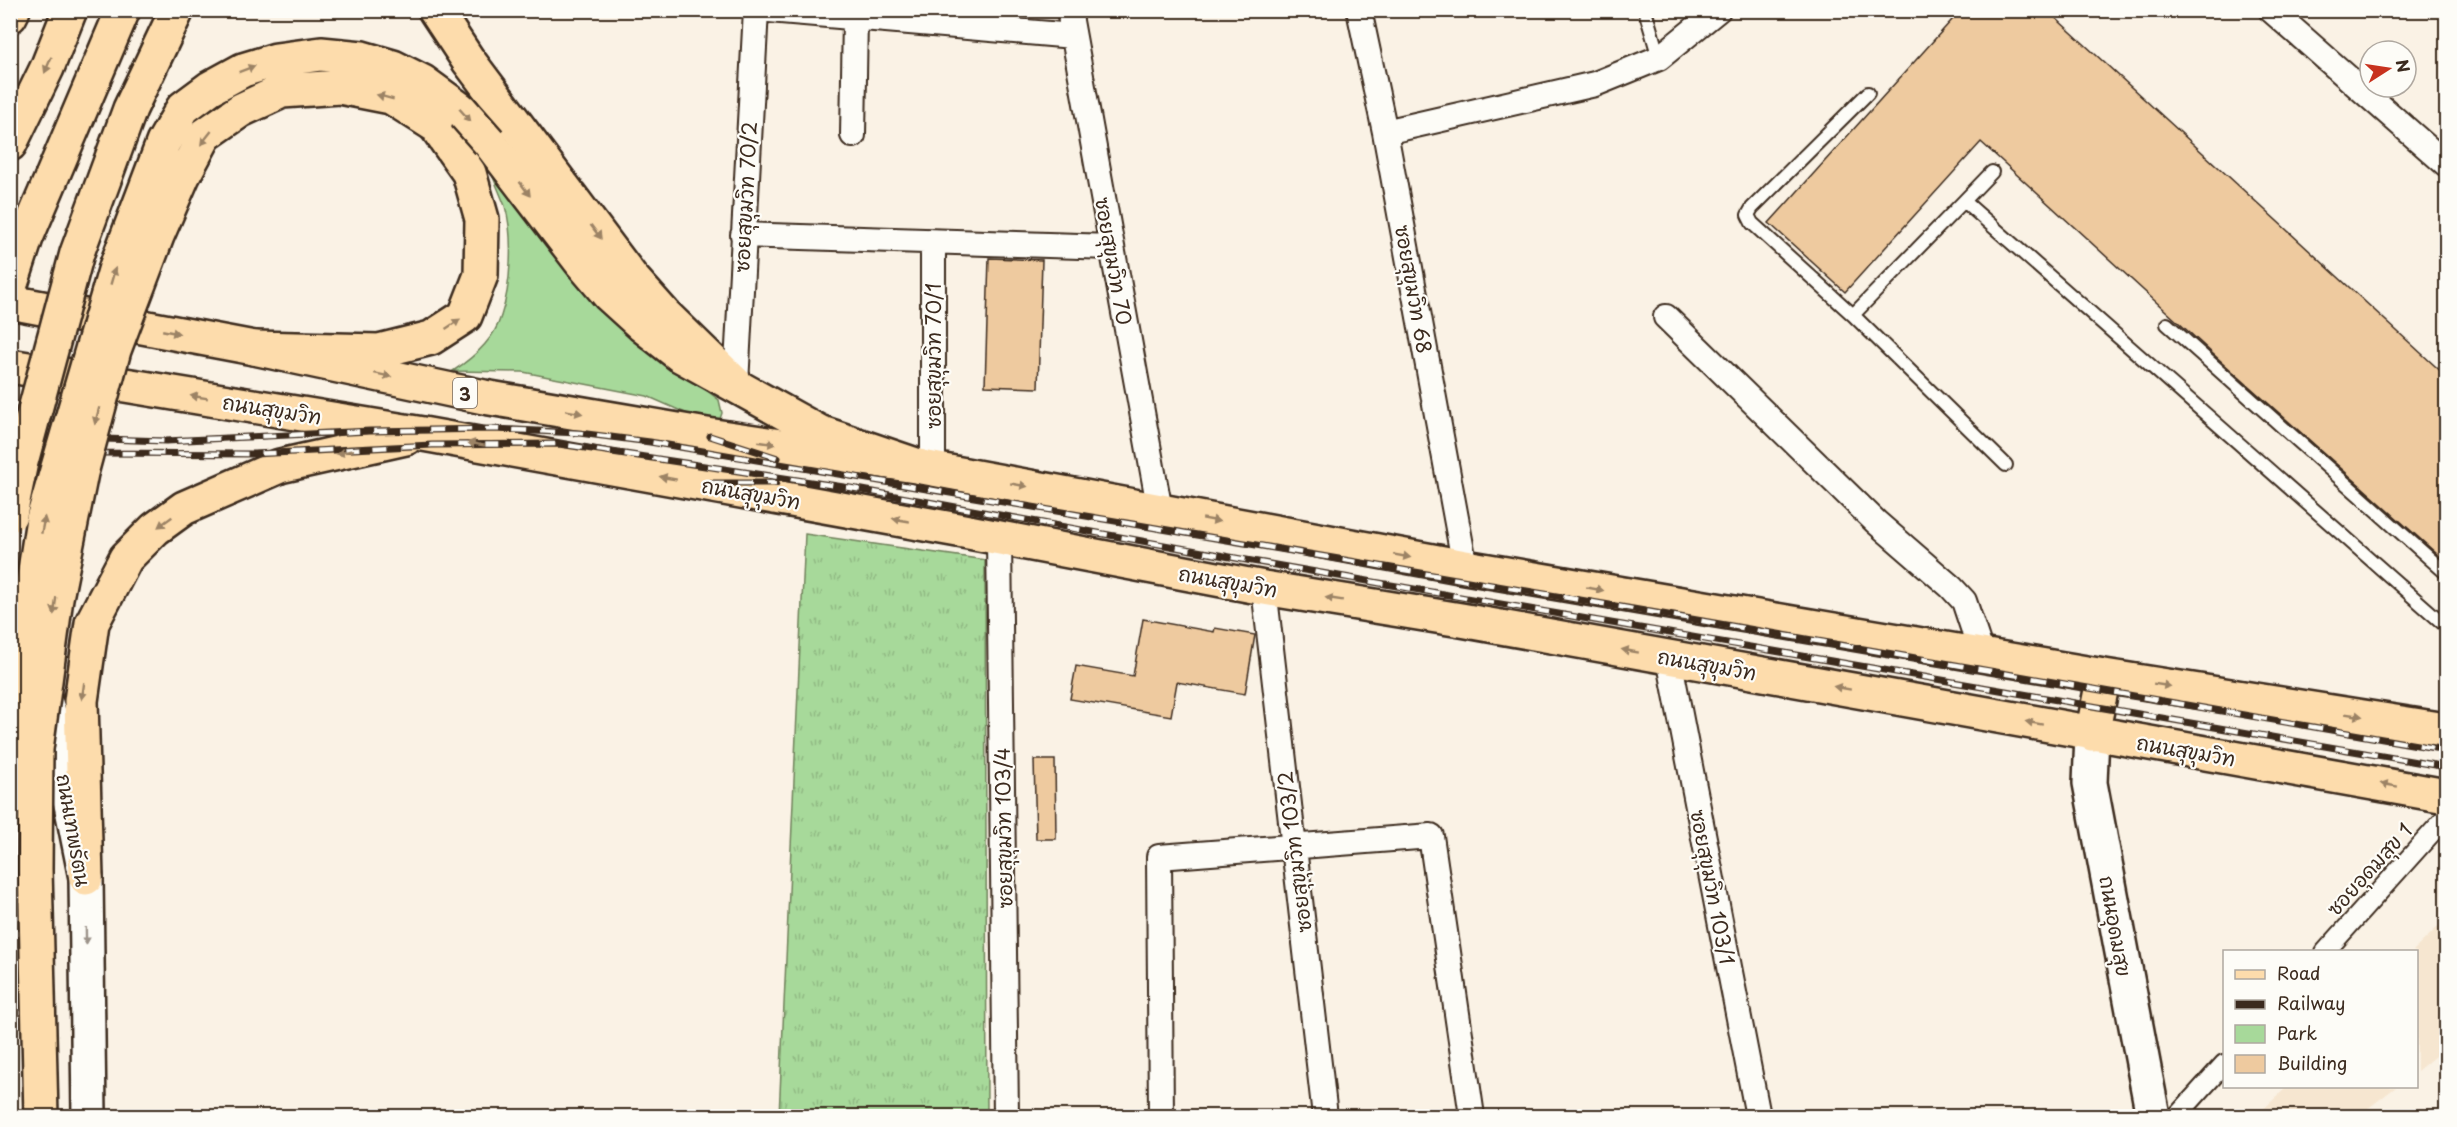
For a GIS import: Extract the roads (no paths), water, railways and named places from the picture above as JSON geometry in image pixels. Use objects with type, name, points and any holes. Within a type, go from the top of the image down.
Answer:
[{"type":"main road","points":[[10,16],[13,10]]},
{"type":"main road","points":[[10,144],[47,68],[70,10]]},
{"type":"main road","points":[[10,221],[107,10]]},
{"type":"main road","points":[[12,297],[26,238],[123,10]]},
{"type":"main road","points":[[10,422],[64,244],[116,107],[163,10]]},
{"type":"main road","points":[[10,515],[21,462],[76,253],[130,109],[177,10]]},
{"type":"main road","points":[[435,10],[468,60],[618,261],[664,314],[736,384]]},
{"type":"main road","points":[[10,791],[15,698],[43,519],[116,267],[163,143],[183,108],[210,87],[243,70],[276,60],[321,54],[362,58],[393,67],[423,82],[460,109],[489,142],[609,295],[680,355],[819,432],[939,471],[1465,567],[1982,656],[2445,727]]},
{"type":"main road","points":[[41,1116],[34,869],[38,737],[56,598],[81,473],[114,350],[156,236],[183,176],[205,135],[241,110],[282,91],[340,87],[391,97],[435,125],[468,173],[482,219],[481,275],[465,316],[431,339],[379,351],[254,348]]},
{"type":"main road","name":"3","points":[[12,297],[484,397],[939,471]]},
{"type":"main road","name":"ถนนสุขุมวิท","points":[[10,366],[423,434],[958,530],[1264,588],[1461,620],[2092,734],[2446,795]]},
{"type":"main road","points":[[86,878],[81,701],[92,623],[126,558],[155,529],[184,508],[280,466],[423,434]]},
{"type":"main road","points":[[1461,620],[1465,567]]},
{"type":"main road","name":"ถนนเทพรัตน","points":[[10,588],[59,745],[86,878],[89,1116]]},
{"type":"main road","points":[[2092,734],[2104,676]]},
{"type":"main road","points":[[10,698],[17,700],[59,745]]},
{"type":"main road","name":"ถนนอุดมสุข","points":[[2092,734],[2090,783],[2153,1116]]},
{"type":"street","name":"ซอยสุขุมวิท 70/2","points":[[736,384],[756,10]]},
{"type":"street","points":[[769,10],[1073,36]]},
{"type":"street","name":"ซอยสุขุมวิท 70","points":[[1069,10],[1160,511]]},
{"type":"street","name":"ซอยสุขุมวิท 68","points":[[1359,10],[1385,132],[1465,567]]},
{"type":"street","points":[[1385,132],[1594,84],[1659,58],[1718,10]]},
{"type":"street","points":[[2271,10],[2446,164]]},
{"type":"street","points":[[854,135],[855,18]]},
{"type":"street","points":[[743,235],[1112,247]]},
{"type":"street","name":"ซอยสุขุมวิท 70/1","points":[[933,242],[939,471]]},
{"type":"street","points":[[1666,316],[1876,522],[1964,601],[1982,656]]},
{"type":"street","name":"ซอยสุขุมวิท 103/4","points":[[999,538],[1006,1116]]},
{"type":"street","name":"ซอยสุขุมวิท 103/2","points":[[1264,588],[1325,1116]]},
{"type":"street","name":"ซอยสุขุมวิท 103/1","points":[[1669,658],[1758,1116]]},
{"type":"street","name":"ซอยอุดมสุข 1","points":[[2326,950],[2446,817]]},
{"type":"street","points":[[1161,1116],[1159,857],[1431,836],[1472,1116]]},
{"type":"street","points":[[2177,1116],[2223,1065]]},
{"type":"lane","points":[[1645,10],[1659,58]]},
{"type":"lane","points":[[1868,93],[1752,208],[1748,215],[1752,223],[1853,315],[2006,465]]},
{"type":"lane","points":[[1853,315],[1992,172]]},
{"type":"lane","points":[[1964,201],[2446,626]]},
{"type":"lane","points":[[2167,324],[2446,573]]},
{"type":"railway","points":[[10,429],[104,439],[166,441],[370,431],[493,429],[579,433],[650,442],[2446,750]]},
{"type":"railway","points":[[710,436],[778,458]]},
{"type":"railway","points":[[10,444],[100,453],[254,454],[432,445],[559,444],[857,489],[1252,561],[2446,767]]},
{"type":"railway","points":[[710,483],[776,483]]}]
